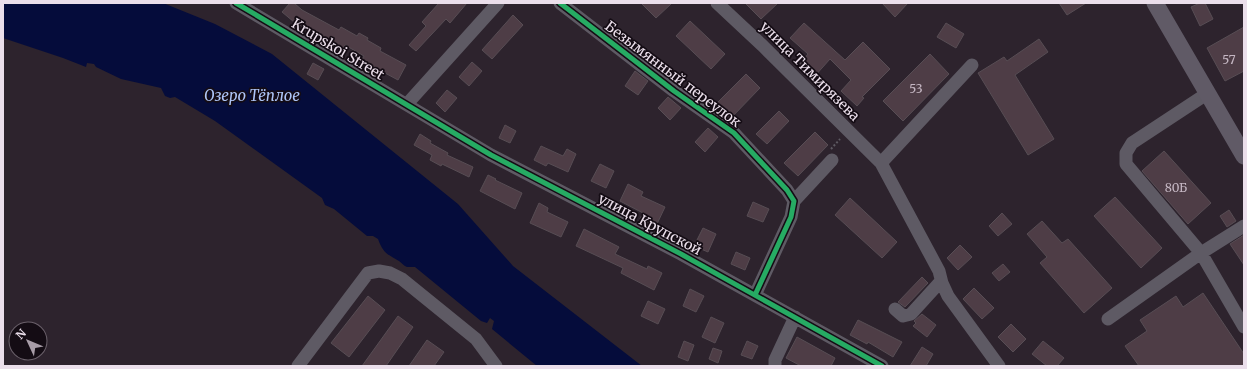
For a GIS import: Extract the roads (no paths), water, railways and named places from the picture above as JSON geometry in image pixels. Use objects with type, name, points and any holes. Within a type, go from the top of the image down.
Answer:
[{"type":"main road","points":[[1155,3],[1244,156]]},
{"type":"street","name":"Krupskoi Street","points":[[236,3],[407,104]]},
{"type":"street","points":[[407,104],[498,3]]},
{"type":"street","name":"Безымянный переулок","points":[[560,3],[674,91],[734,133],[787,190],[794,201]]},
{"type":"street","name":"улица Тимирязева","points":[[717,3],[763,46],[881,163],[939,271],[941,281],[948,296],[999,366]]},
{"type":"street","points":[[881,163],[972,65]]},
{"type":"street","points":[[1208,93],[1132,143],[1126,153],[1126,164],[1201,253],[1244,327]]},
{"type":"street","name":"улица Крупской","points":[[407,104],[491,155],[681,254],[882,366]]},
{"type":"street","points":[[755,295],[790,217],[794,201],[832,160]]},
{"type":"street","points":[[1108,319],[1201,253],[1244,226]]},
{"type":"street","points":[[298,366],[368,273],[379,271],[390,273],[402,279],[476,339],[496,366]]},
{"type":"street","points":[[895,309],[903,316],[911,314],[941,281]]},
{"type":"street","points":[[775,366],[775,360],[795,318]]},
{"type":"water","name":"Озеро Тёплое","points":[[3,3],[163,3],[215,24],[272,54],[458,204],[513,266],[642,366],[537,366],[492,329],[494,321],[490,318],[487,323],[481,321],[415,267],[406,267],[388,255],[378,239],[373,236],[367,236],[334,209],[325,205],[322,198],[215,121],[175,97],[170,98],[165,96],[161,88],[121,79],[96,67],[94,64],[87,63],[86,67],[3,38]]}]
